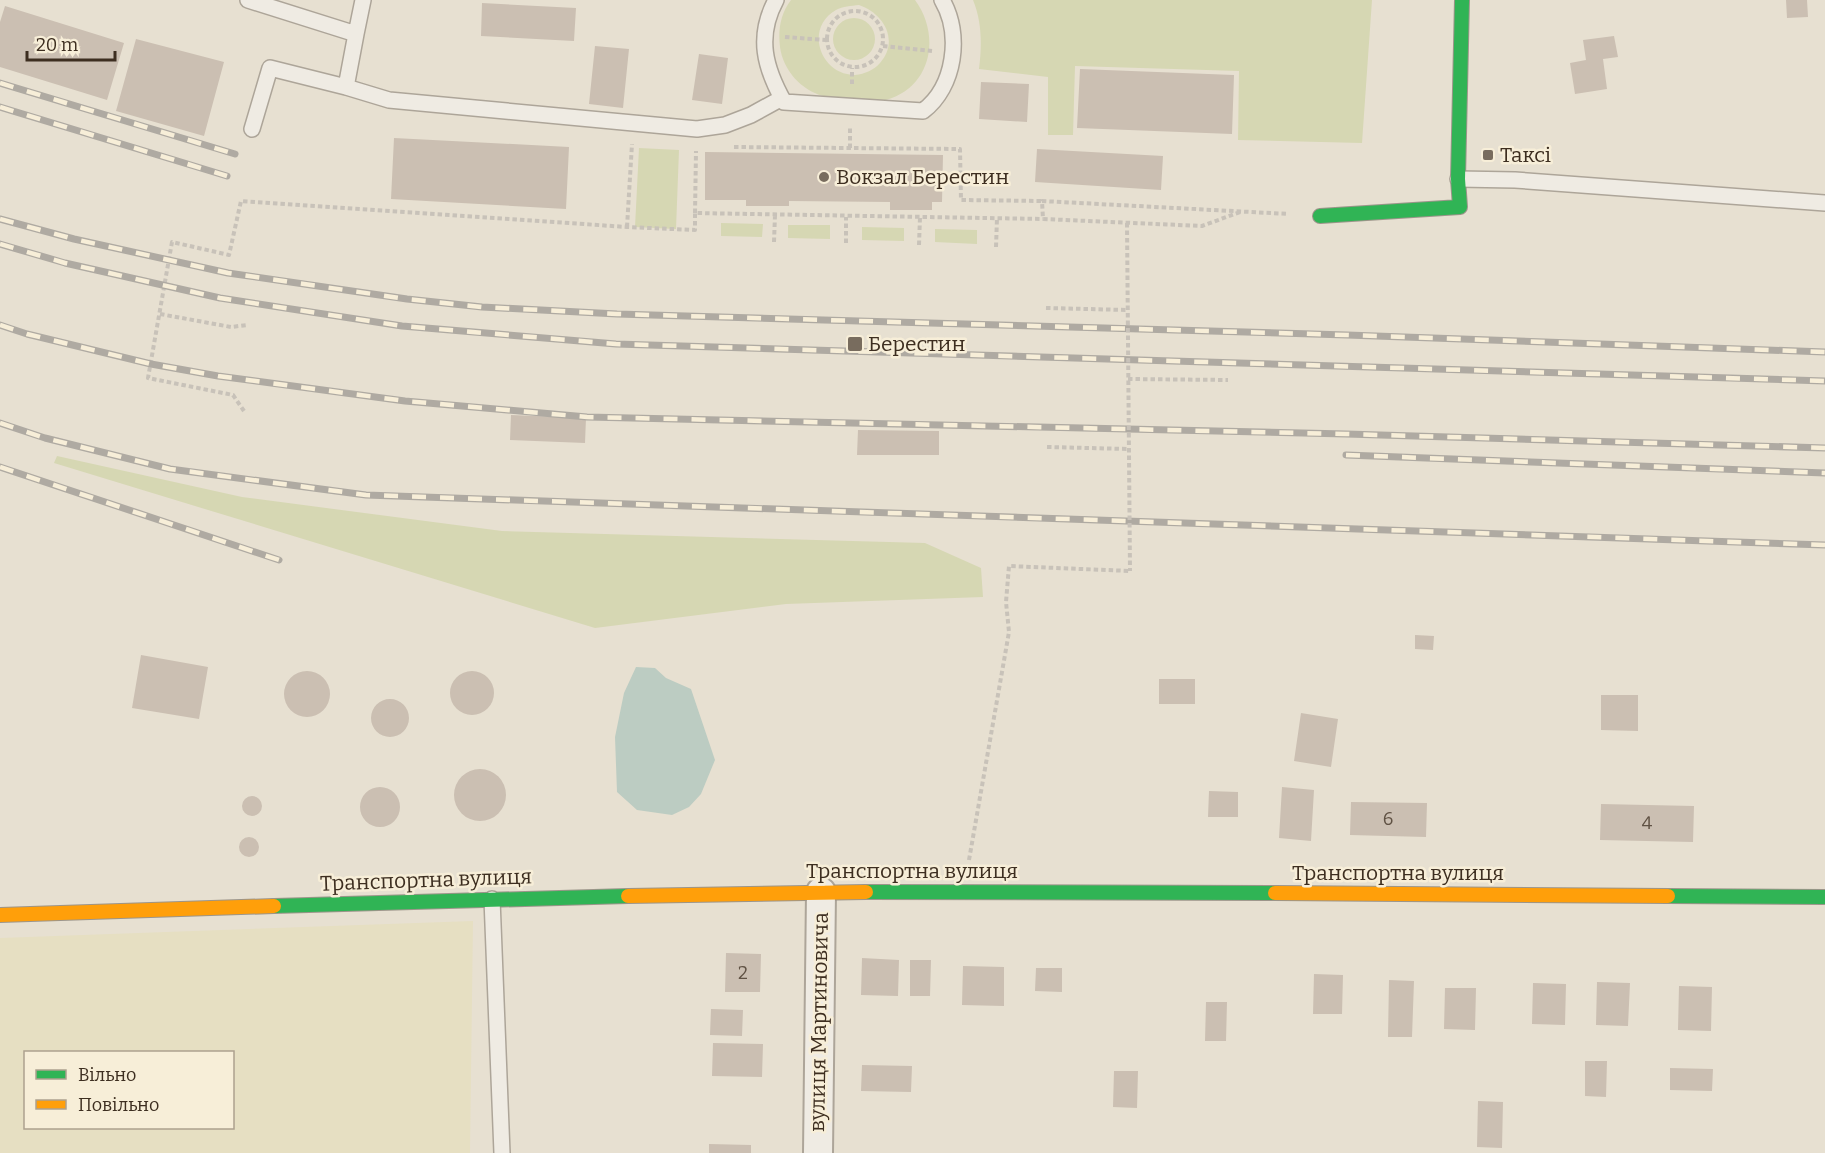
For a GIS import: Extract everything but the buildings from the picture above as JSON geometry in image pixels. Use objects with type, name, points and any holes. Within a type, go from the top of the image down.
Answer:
[{"type":"street","points":[[1320,216],[1460,207],[1458,179],[1462,0]]},
{"type":"street","name":"Транспортна вулиця","points":[[0,915],[492,899],[821,892],[1825,897]]},
{"type":"street","name":"вулиця Мартиновича","points":[[818,1153],[821,892]]},
{"type":"lane","points":[[248,0],[356,34]]},
{"type":"lane","points":[[346,87],[363,0]]},
{"type":"lane","points":[[776,0],[767,22],[764,43],[766,64],[773,84],[784,102],[923,111],[932,104],[944,86],[951,66],[954,45],[951,24],[942,0]]},
{"type":"lane","points":[[252,129],[270,68],[389,100],[697,129],[725,125],[751,115],[782,98]]},
{"type":"lane","points":[[1458,179],[1515,180],[1825,203]]},
{"type":"lane","points":[[492,899],[502,1153]]},
{"type":"path","points":[[858,11],[875,19],[883,36],[883,46],[880,53],[868,65],[852,68],[837,62],[831,56],[826,40],[832,22],[848,12],[858,11]]},
{"type":"path","points":[[783,37],[826,40]]},
{"type":"path","points":[[883,46],[930,51]]},
{"type":"path","points":[[852,68],[852,92]]},
{"type":"path","points":[[627,227],[633,123]]},
{"type":"path","points":[[244,411],[233,394],[148,378],[172,242],[229,255],[241,201],[695,230],[697,129]]},
{"type":"path","points":[[732,147],[960,148],[961,200],[1042,201],[1320,216]]},
{"type":"path","points":[[1042,201],[1043,219]]},
{"type":"path","points":[[695,213],[1043,219],[1202,226],[1240,212]]},
{"type":"path","points":[[774,242],[775,215]]},
{"type":"path","points":[[846,217],[846,243]]},
{"type":"path","points":[[919,245],[920,218]]},
{"type":"path","points":[[996,247],[997,218]]},
{"type":"path","points":[[964,891],[1009,632],[1006,602],[1009,566],[1130,572],[1127,223]]},
{"type":"path","points":[[1046,308],[1128,310]]},
{"type":"path","points":[[159,314],[231,327],[247,325]]},
{"type":"path","points":[[1128,379],[1228,380]]},
{"type":"path","points":[[1047,447],[1129,449]]},
{"type":"shaded area","points":[[636,667],[655,668],[666,678],[691,689],[715,760],[701,794],[689,807],[672,815],[637,810],[617,792],[615,737],[624,693]]},
{"type":"shaded area","points":[[473,921],[470,1153],[0,1153],[0,938]]},
{"type":"green space","points":[[791,0],[915,0],[928,29],[928,58],[922,72],[914,84],[902,93],[886,100],[830,98],[815,93],[794,78],[782,55],[779,41],[780,29],[787,5]],"holes":[[[859,5],[868,9],[886,28],[889,45],[886,54],[880,63],[869,71],[855,75],[843,73],[825,59],[820,49],[821,28],[826,18],[836,10]]]},
{"type":"green space","points":[[973,0],[1372,0],[1362,143],[1238,140],[1239,71],[1075,66],[1073,135],[1048,135],[1048,77],[979,69],[980,34]]},
{"type":"green space","points":[[854,18],[862,19],[869,24],[874,31],[874,47],[869,54],[862,59],[854,60],[846,59],[839,54],[834,47],[833,39],[834,31],[839,24],[846,19]]},
{"type":"green space","points":[[639,148],[679,150],[676,229],[635,227]]},
{"type":"green space","points":[[721,223],[763,224],[762,237],[721,236]]},
{"type":"green space","points":[[788,225],[830,225],[830,239],[788,238]]},
{"type":"green space","points":[[862,227],[904,228],[904,241],[862,240]]},
{"type":"green space","points":[[935,229],[977,230],[977,244],[935,242]]},
{"type":"green space","points":[[57,456],[242,497],[502,531],[925,543],[981,568],[983,597],[786,604],[595,628],[54,463]]},
{"type":"railway","points":[[0,83],[235,154]]},
{"type":"railway","points":[[0,107],[227,176]]},
{"type":"railway","points":[[0,219],[74,239],[228,273],[407,299],[482,307],[617,314],[1347,335],[1825,352]]},
{"type":"railway","points":[[0,244],[65,263],[220,298],[402,326],[616,344],[1825,381]]},
{"type":"railway","points":[[0,325],[27,334],[151,364],[218,376],[405,401],[587,417],[1346,434],[1825,448]]},
{"type":"railway","points":[[0,423],[45,438],[170,469],[366,495],[1825,545]]},
{"type":"railway","points":[[1346,455],[1825,473]]},
{"type":"railway","points":[[0,467],[279,560]]},
{"type":"traffic: fast","points":[[1320,216],[1460,207],[1458,179],[1462,0]]},
{"type":"traffic: fast","points":[[866,892],[1275,893]]},
{"type":"traffic: fast","points":[[274,906],[628,896]]},
{"type":"traffic: fast","points":[[1668,896],[1825,897]]},
{"type":"traffic: slow","points":[[628,896],[866,892]]},
{"type":"traffic: slow","points":[[1275,893],[1668,896]]},
{"type":"traffic: slow","points":[[0,915],[274,906]]},
{"type":"place","name":"Таксі","points":[[1488,155]]},
{"type":"place","name":"Вокзал Берестин","points":[[824,177]]},
{"type":"place","name":"Берестин","points":[[855,344]]}]
